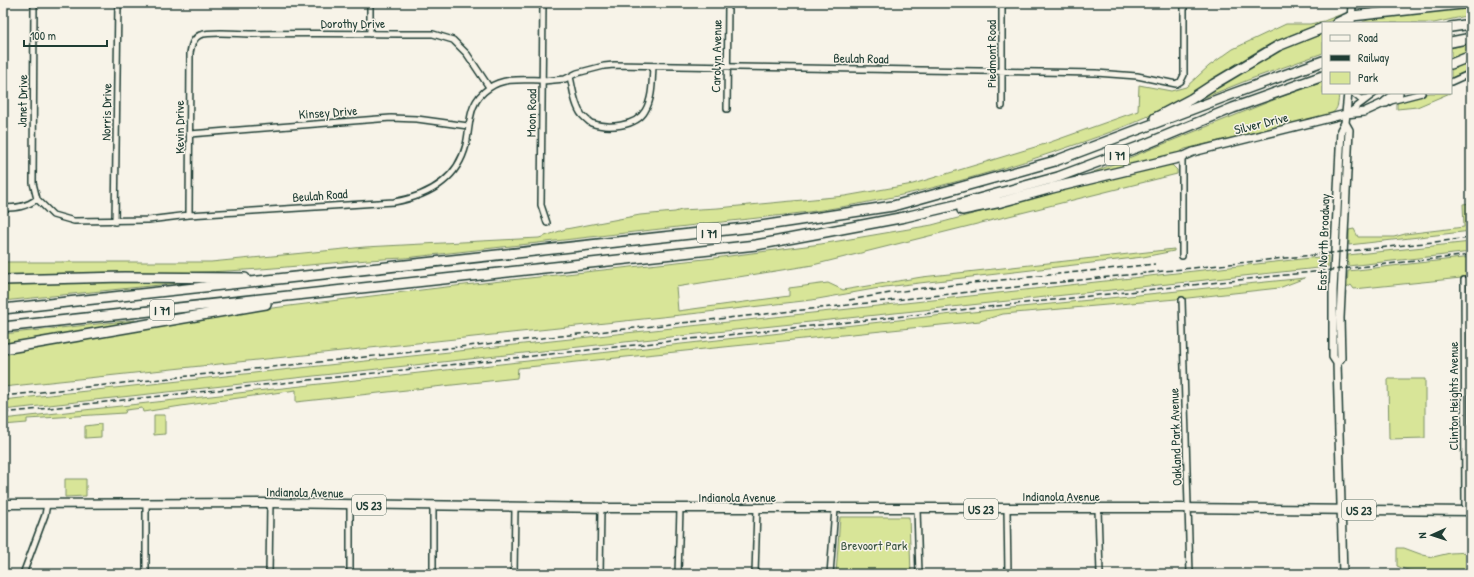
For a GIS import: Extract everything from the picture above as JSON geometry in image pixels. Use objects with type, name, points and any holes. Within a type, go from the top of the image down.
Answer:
[{"type":"highway","points":[[1341,22],[1352,19],[1471,3]]},
{"type":"highway","points":[[1452,27],[1471,24]]},
{"type":"highway","points":[[1115,138],[1191,99],[1278,46],[1322,28]]},
{"type":"highway","points":[[1452,42],[1471,38]]},
{"type":"highway","points":[[1452,64],[1471,56]]},
{"type":"highway","name":"I 71","points":[[3,309],[754,227],[893,206],[1055,161],[1322,61]]},
{"type":"highway","name":"I 71","points":[[3,327],[756,246],[905,217],[960,204],[1058,177],[1146,144],[1233,108],[1322,76]]},
{"type":"highway","points":[[1386,102],[1397,94]]},
{"type":"highway","points":[[905,217],[930,216],[1001,202],[1052,188],[1182,157]]},
{"type":"highway","points":[[3,280],[132,277],[294,278]]},
{"type":"highway","points":[[3,349],[248,307],[321,292]]},
{"type":"main road","points":[[1352,3],[1352,19]]},
{"type":"main road","name":"East North Broadway","points":[[1343,574],[1337,363],[1341,358],[1340,318],[1349,130],[1345,123],[1348,94]]},
{"type":"main road","name":"Silver Drive","points":[[1182,157],[1193,152],[1346,114],[1364,112],[1386,102]]},
{"type":"main road","name":"Indianola Avenue","points":[[3,504],[270,503],[515,508],[1188,508],[1468,511]]},
{"type":"street","name":"Janet Drive","points":[[34,3],[33,183],[37,199]]},
{"type":"street","name":"Norris Drive","points":[[115,222],[118,3]]},
{"type":"street","points":[[370,3],[370,34]]},
{"type":"street","name":"Moon Road","points":[[543,3],[541,205],[547,223]]},
{"type":"street","name":"Carolyn Avenue","points":[[727,109],[728,3]]},
{"type":"street","name":"Piedmont Road","points":[[1002,3],[1002,106]]},
{"type":"street","name":"Beulah Road","points":[[37,199],[53,215],[74,221],[115,222],[189,215],[394,202],[416,197],[432,190],[443,183],[451,175],[462,156],[466,145],[470,115],[474,104],[480,95],[489,87],[513,80],[559,80],[577,73],[604,66],[1096,73],[1137,76],[1176,84],[1181,82],[1184,74],[1184,3]]},
{"type":"street","name":"Dorothy Drive","points":[[194,39],[199,36],[210,34],[433,34],[452,40],[467,54],[489,87]]},
{"type":"street","name":"Kevin Drive","points":[[189,215],[190,53],[194,39]]},
{"type":"street","points":[[570,77],[576,101],[581,113],[590,122],[608,126],[626,124],[636,120],[644,112],[649,102],[653,66]]},
{"type":"street","points":[[1452,82],[1471,73]]},
{"type":"street","points":[[1355,94],[1360,98],[1370,97]]},
{"type":"street","name":"Silver Drive","points":[[1346,114],[1374,94]]},
{"type":"street","name":"Silver Drive","points":[[1386,102],[1418,94]]},
{"type":"street","name":"Kinsey Drive","points":[[190,134],[391,118],[418,119],[468,126]]},
{"type":"street","points":[[1182,157],[1182,256]]},
{"type":"street","points":[[3,208],[17,208],[29,204],[37,199]]},
{"type":"street","name":"Clinton Heights Avenue","points":[[1464,280],[1468,511]]},
{"type":"street","name":"Oakland Park Avenue","points":[[1182,300],[1190,574]]},
{"type":"street","points":[[1464,336],[1471,337]]},
{"type":"street","points":[[269,574],[270,503]]},
{"type":"street","points":[[23,574],[45,515],[47,504]]},
{"type":"street","points":[[146,504],[146,574]]},
{"type":"street","points":[[350,505],[350,574]]},
{"type":"street","points":[[432,574],[433,506]]},
{"type":"street","points":[[514,574],[515,508]]},
{"type":"street","points":[[600,574],[601,508]]},
{"type":"street","points":[[1007,508],[1008,574]]},
{"type":"street","points":[[678,574],[680,509]]},
{"type":"street","points":[[756,574],[757,509]]},
{"type":"street","points":[[830,574],[835,509]]},
{"type":"street","points":[[917,509],[919,574]]},
{"type":"street","points":[[1098,509],[1100,574]]},
{"type":"green space","points":[[1363,3],[1426,3],[1368,10],[1365,8]]},
{"type":"green space","points":[[1471,6],[1471,15],[1439,22],[1364,22],[1396,14]]},
{"type":"green space","points":[[1342,14],[1339,18],[1328,22],[1322,22],[1322,24],[1270,44],[1180,101],[1112,132],[992,172],[860,204],[793,214],[405,258],[215,272],[3,275],[3,262],[211,262],[365,247],[539,238],[566,229],[640,215],[845,196],[913,184],[1045,144],[1138,111],[1139,85],[1171,91],[1186,87],[1209,66],[1233,49],[1286,24],[1310,24],[1324,21]]},
{"type":"green space","points":[[1322,32],[1322,53],[1193,102],[1263,56]]},
{"type":"green space","points":[[1471,43],[1471,51],[1452,59],[1452,48]]},
{"type":"green space","points":[[1471,58],[1471,69],[1452,78],[1452,67]]},
{"type":"green space","points":[[1322,82],[1322,94],[1339,94],[1337,108],[1331,114],[1185,149],[1175,155],[1086,176],[1086,175],[1281,97]]},
{"type":"green space","points":[[1425,94],[1448,94],[1417,107],[1397,109],[1397,101]]},
{"type":"green space","points":[[1172,165],[1177,170],[1177,174],[813,265],[676,287],[678,311],[789,296],[789,288],[828,283],[843,290],[922,277],[1174,249],[1174,251],[1143,257],[885,287],[812,300],[690,314],[3,387],[3,354],[190,319],[248,311],[446,287],[714,258],[821,244],[932,225],[1043,195]]},
{"type":"green space","points":[[1471,203],[1471,231],[1349,245],[1349,230],[1354,229],[1358,237],[1394,237],[1405,234],[1464,227],[1463,204]]},
{"type":"green space","points":[[1471,242],[1471,252],[1348,266],[1348,255]]},
{"type":"green space","points":[[1328,256],[1328,267],[3,410],[3,400]]},
{"type":"green space","points":[[1471,257],[1471,277],[1354,289],[1351,285],[1347,288],[1348,271]]},
{"type":"green space","points":[[1305,278],[1279,288],[1188,298],[1003,314],[980,321],[518,368],[517,378],[296,402],[296,390],[143,412],[142,408],[126,410],[125,413],[27,419],[27,423],[3,425],[3,419],[953,314]]},
{"type":"green space","points":[[180,280],[189,282],[3,301],[3,284]]},
{"type":"green space","points":[[135,320],[136,322],[3,346],[3,334]]},
{"type":"green space","points":[[1388,379],[1425,379],[1425,438],[1389,439]]},
{"type":"green space","points":[[154,415],[165,415],[165,434],[154,435]]},
{"type":"green space","points":[[101,424],[101,437],[85,438],[85,426]]},
{"type":"green space","points":[[65,479],[86,479],[86,496],[65,497]]},
{"type":"green space","name":"Brevoort Park","points":[[840,517],[909,517],[911,574],[836,574]]},
{"type":"green space","points":[[1397,548],[1404,548],[1433,557],[1450,553],[1471,552],[1471,574],[1433,574],[1406,570],[1397,566]]},
{"type":"railway","points":[[3,396],[1471,238]]},
{"type":"railway","points":[[3,413],[1471,255]]},
{"type":"railway","points":[[849,300],[915,289],[1155,264]]}]
